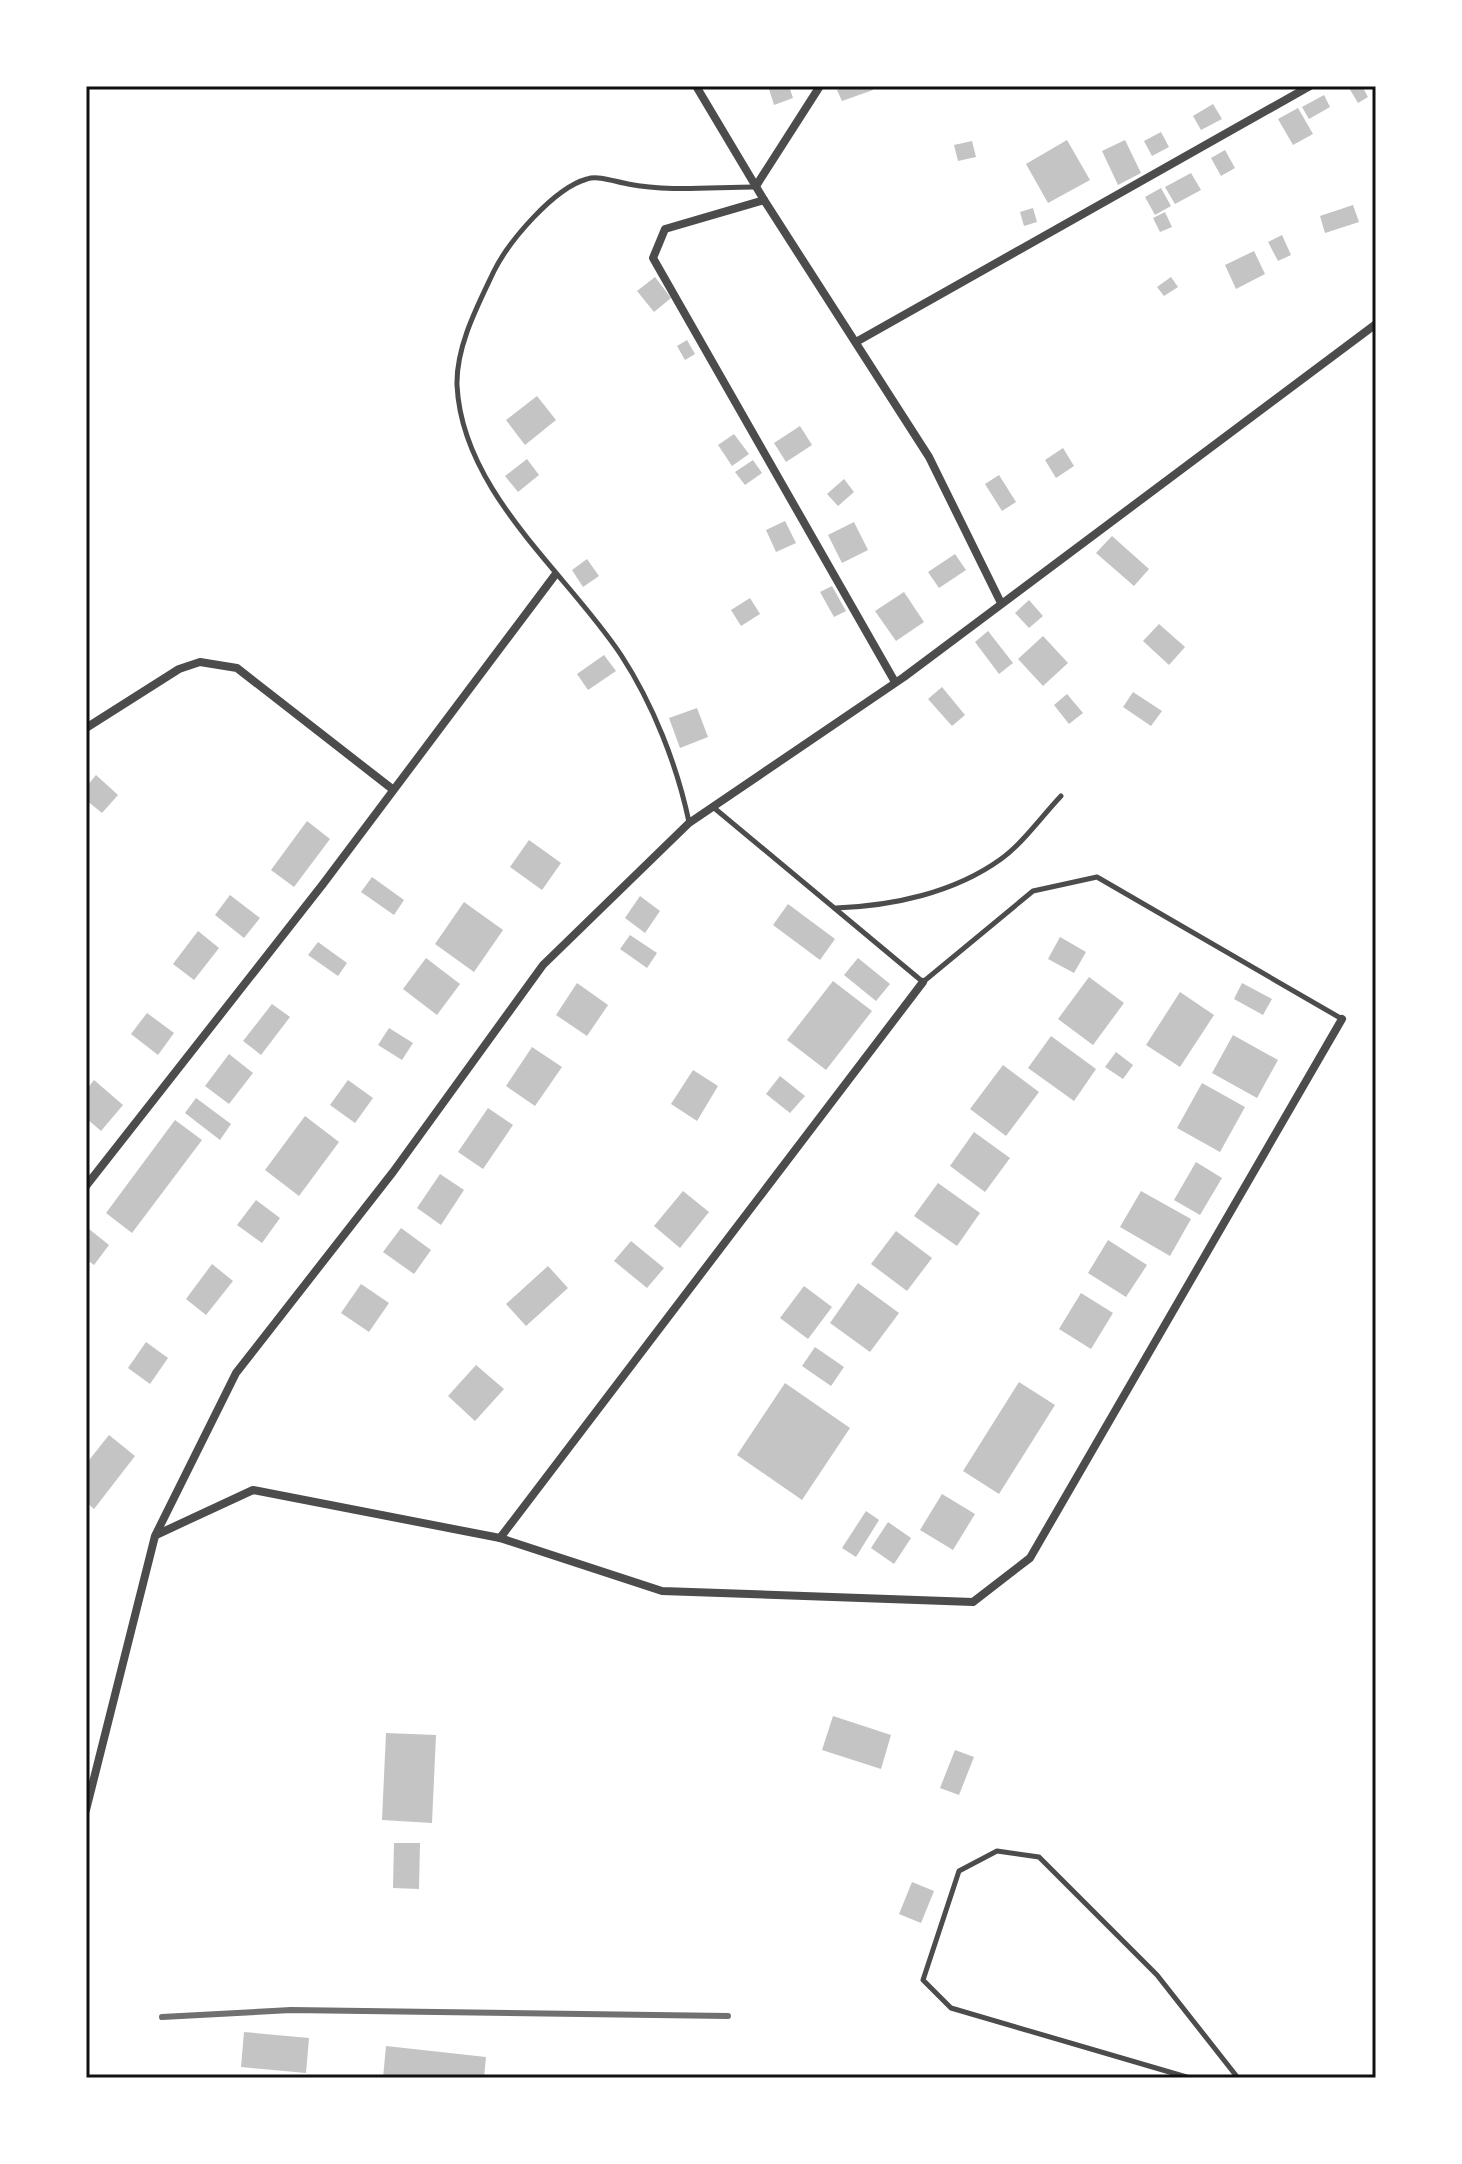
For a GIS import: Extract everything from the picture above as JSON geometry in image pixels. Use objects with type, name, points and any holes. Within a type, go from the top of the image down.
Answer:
[{"type":"street","points":[[696,86],[764,200],[929,457],[1001,603]]},
{"type":"street","points":[[756,186],[820,86]]},
{"type":"street","points":[[856,342],[1310,86]]},
{"type":"street","points":[[764,200],[665,229],[653,258],[895,682]]},
{"type":"street","points":[[86,1810],[155,1536],[236,1373],[393,1172],[543,965],[689,823],[895,682],[1376,324]]},
{"type":"street","points":[[86,1186],[323,884],[391,788],[555,575]]},
{"type":"street","points":[[86,728],[179,669],[200,662],[237,668],[391,788]]},
{"type":"street","points":[[500,1538],[923,982]]},
{"type":"street","points":[[155,1536],[253,1490],[500,1538],[662,1591],[973,1602],[1030,1558],[1342,1019]]},
{"type":"lane","points":[[689,823],[681,785],[644,695],[620,654],[555,575],[486,479],[459,405],[460,359],[475,311],[499,261],[561,191],[589,177],[652,189],[756,186]]},
{"type":"lane","points":[[835,908],[883,906],[960,883],[1002,859],[1061,796]]},
{"type":"lane","points":[[713,807],[923,982],[1033,891],[1097,877],[1342,1019]]},
{"type":"lane","points":[[1190,2078],[951,2008],[923,1980],[959,1871],[997,1851],[1039,1857],[1157,1975],[1238,2078]]},
{"type":"building","points":[[768,86],[789,86],[793,98],[774,105]]},
{"type":"building","points":[[847,86],[872,86],[873,90],[842,101],[837,90]]},
{"type":"building","points":[[1362,86],[1368,97],[1358,103],[1349,88]]},
{"type":"building","points":[[1324,95],[1330,107],[1309,119],[1302,107]]},
{"type":"building","points":[[1213,104],[1222,119],[1201,130],[1193,116]]},
{"type":"building","points":[[1298,108],[1313,134],[1293,145],[1278,119]]},
{"type":"building","points":[[1161,132],[1169,147],[1152,156],[1144,141]]},
{"type":"building","points":[[1067,140],[1090,180],[1048,203],[1026,164]]},
{"type":"building","points":[[1125,140],[1141,173],[1118,185],[1102,151]]},
{"type":"building","points":[[972,141],[976,157],[958,161],[954,145]]},
{"type":"building","points":[[1225,150],[1235,168],[1221,176],[1211,158]]},
{"type":"building","points":[[1191,173],[1201,190],[1175,204],[1165,187]]},
{"type":"building","points":[[1161,188],[1171,206],[1155,215],[1145,197]]},
{"type":"building","points":[[1353,205],[1359,222],[1325,233],[1320,216]]},
{"type":"building","points":[[1033,208],[1037,222],[1024,226],[1020,212]]},
{"type":"building","points":[[1165,212],[1172,227],[1160,232],[1153,218]]},
{"type":"building","points":[[1282,235],[1291,255],[1278,261],[1268,242]]},
{"type":"building","points":[[1254,251],[1265,274],[1236,289],[1225,265]]},
{"type":"building","points":[[655,277],[671,298],[654,312],[637,291]]},
{"type":"building","points":[[1171,277],[1178,287],[1164,296],[1157,287]]},
{"type":"building","points":[[687,340],[695,354],[685,360],[677,346]]},
{"type":"building","points":[[537,396],[556,420],[525,445],[506,420]]},
{"type":"building","points":[[800,426],[812,445],[786,462],[774,443]]},
{"type":"building","points":[[734,434],[749,454],[732,466],[718,445]]},
{"type":"building","points":[[1063,448],[1074,466],[1056,478],[1045,460]]},
{"type":"building","points":[[527,459],[539,475],[518,492],[505,476]]},
{"type":"building","points":[[753,460],[762,473],[745,485],[735,472]]},
{"type":"building","points":[[999,475],[1016,502],[1002,511],[985,484]]},
{"type":"building","points":[[844,479],[854,492],[838,506],[827,494]]},
{"type":"building","points":[[785,521],[796,543],[776,552],[766,530]]},
{"type":"building","points":[[854,522],[868,550],[842,563],[828,535]]},
{"type":"building","points":[[1112,536],[1149,569],[1134,586],[1096,553]]},
{"type":"building","points":[[955,554],[966,570],[939,588],[928,572]]},
{"type":"building","points":[[587,559],[599,576],[583,587],[572,570]]},
{"type":"building","points":[[832,586],[846,611],[834,617],[820,592]]},
{"type":"building","points":[[904,592],[924,622],[896,641],[875,611]]},
{"type":"building","points":[[750,598],[760,614],[741,626],[731,610]]},
{"type":"building","points":[[1029,600],[1043,616],[1029,628],[1015,613]]},
{"type":"building","points":[[1159,624],[1185,647],[1169,665],[1143,641]]},
{"type":"building","points":[[988,631],[1013,663],[999,674],[975,642]]},
{"type":"building","points":[[1043,636],[1068,663],[1043,686],[1018,659]]},
{"type":"building","points":[[604,655],[616,671],[588,690],[577,674]]},
{"type":"building","points":[[942,687],[965,715],[952,726],[928,699]]},
{"type":"building","points":[[1133,692],[1162,711],[1151,726],[1123,707]]},
{"type":"building","points":[[1067,694],[1083,713],[1069,724],[1054,705]]},
{"type":"building","points":[[697,708],[708,737],[680,748],[669,718]]},
{"type":"building","points":[[96,775],[118,795],[102,813],[86,800],[86,787]]},
{"type":"building","points":[[307,821],[330,839],[294,887],[271,870]]},
{"type":"building","points":[[529,840],[561,863],[542,890],[510,867]]},
{"type":"building","points":[[372,877],[404,900],[394,915],[361,892]]},
{"type":"building","points":[[230,895],[260,918],[244,938],[215,915]]},
{"type":"building","points":[[640,896],[660,911],[645,933],[625,918]]},
{"type":"building","points":[[464,902],[503,930],[474,972],[435,944]]},
{"type":"building","points":[[788,904],[835,939],[820,960],[773,925]]},
{"type":"building","points":[[198,931],[219,948],[194,980],[173,964]]},
{"type":"building","points":[[630,935],[657,953],[647,968],[620,949]]},
{"type":"building","points":[[1060,937],[1086,952],[1074,973],[1048,959]]},
{"type":"building","points":[[318,942],[347,963],[338,976],[308,955]]},
{"type":"building","points":[[426,958],[460,984],[437,1015],[403,989]]},
{"type":"building","points":[[858,958],[890,984],[876,1001],[844,975]]},
{"type":"building","points":[[1089,977],[1124,1003],[1093,1045],[1058,1019]]},
{"type":"building","points":[[833,981],[872,1011],[826,1070],[787,1040]]},
{"type":"building","points":[[577,983],[608,1005],[587,1036],[556,1015]]},
{"type":"building","points":[[1242,983],[1272,999],[1263,1015],[1234,999]]},
{"type":"building","points":[[1180,992],[1214,1015],[1180,1067],[1146,1045]]},
{"type":"building","points":[[272,1004],[290,1017],[261,1055],[243,1041]]},
{"type":"building","points":[[147,1013],[174,1033],[158,1055],[131,1034]]},
{"type":"building","points":[[389,1028],[413,1043],[402,1060],[378,1045]]},
{"type":"building","points":[[1233,1035],[1278,1060],[1257,1098],[1212,1073]]},
{"type":"building","points":[[1051,1036],[1096,1069],[1074,1101],[1028,1068]]},
{"type":"building","points":[[532,1047],[562,1067],[535,1106],[506,1086]]},
{"type":"building","points":[[1116,1052],[1133,1065],[1123,1079],[1105,1067]]},
{"type":"building","points":[[229,1054],[253,1073],[229,1104],[205,1086]]},
{"type":"building","points":[[1003,1065],[1039,1092],[1006,1136],[970,1109]]},
{"type":"building","points":[[693,1070],[718,1086],[697,1121],[671,1104]]},
{"type":"building","points":[[780,1076],[805,1096],[790,1113],[766,1094]]},
{"type":"building","points":[[94,1080],[123,1105],[101,1131],[86,1118],[86,1090]]},
{"type":"building","points":[[348,1080],[373,1098],[355,1123],[330,1105]]},
{"type":"building","points":[[1202,1083],[1245,1107],[1220,1152],[1177,1128]]},
{"type":"building","points":[[196,1098],[231,1124],[220,1140],[185,1113]]},
{"type":"building","points":[[488,1108],[513,1125],[483,1169],[458,1152]]},
{"type":"building","points":[[305,1116],[339,1142],[299,1196],[265,1170]]},
{"type":"building","points":[[175,1120],[202,1140],[132,1233],[106,1213]]},
{"type":"building","points":[[974,1132],[1010,1158],[985,1192],[950,1166]]},
{"type":"building","points":[[1196,1162],[1222,1178],[1200,1215],[1174,1200]]},
{"type":"building","points":[[440,1174],[464,1190],[441,1225],[417,1208]]},
{"type":"building","points":[[938,1183],[980,1213],[957,1246],[914,1216]]},
{"type":"building","points":[[683,1191],[709,1212],[680,1248],[654,1226]]},
{"type":"building","points":[[1141,1191],[1191,1219],[1170,1256],[1120,1227]]},
{"type":"building","points":[[256,1200],[280,1218],[262,1243],[237,1225]]},
{"type":"building","points":[[401,1228],[431,1250],[414,1274],[383,1252]]},
{"type":"building","points":[[89,1229],[109,1245],[94,1265],[86,1259]]},
{"type":"building","points":[[896,1231],[932,1258],[907,1291],[871,1264]]},
{"type":"building","points":[[1108,1240],[1147,1265],[1126,1297],[1088,1273]]},
{"type":"building","points":[[631,1241],[664,1268],[647,1288],[614,1261]]},
{"type":"building","points":[[212,1264],[233,1281],[206,1315],[186,1299]]},
{"type":"building","points":[[548,1266],[568,1288],[526,1326],[506,1304]]},
{"type":"building","points":[[858,1283],[899,1313],[870,1352],[830,1323]]},
{"type":"building","points":[[361,1284],[389,1303],[369,1332],[341,1313]]},
{"type":"building","points":[[804,1286],[832,1307],[808,1339],[780,1318]]},
{"type":"building","points":[[1081,1293],[1113,1313],[1091,1349],[1059,1329]]},
{"type":"building","points":[[146,1342],[168,1358],[150,1384],[128,1368]]},
{"type":"building","points":[[815,1347],[844,1367],[831,1386],[802,1366]]},
{"type":"building","points":[[476,1365],[504,1389],[475,1421],[448,1396]]},
{"type":"building","points":[[1019,1382],[1055,1405],[999,1494],[963,1471]]},
{"type":"building","points":[[785,1383],[850,1428],[802,1500],[737,1455]]},
{"type":"building","points":[[109,1435],[135,1456],[94,1509],[86,1502],[86,1464]]},
{"type":"building","points":[[942,1494],[975,1514],[953,1550],[920,1530]]},
{"type":"building","points":[[866,1511],[879,1520],[856,1557],[842,1548]]},
{"type":"building","points":[[888,1522],[911,1538],[894,1564],[871,1548]]},
{"type":"building","points":[[833,1716],[891,1735],[881,1769],[822,1750]]},
{"type":"building","points":[[386,1733],[436,1735],[432,1823],[382,1820]]},
{"type":"building","points":[[955,1750],[974,1757],[959,1795],[940,1788]]},
{"type":"building","points":[[394,1843],[420,1843],[419,1889],[393,1888]]},
{"type":"building","points":[[912,1882],[934,1891],[921,1923],[899,1914]]},
{"type":"building","points":[[244,2032],[309,2038],[306,2073],[241,2067]]},
{"type":"building","points":[[386,2046],[486,2057],[484,2078],[383,2078]]},
{"type":"railway","points":[[162,2017],[291,2010],[728,2016]]}]
